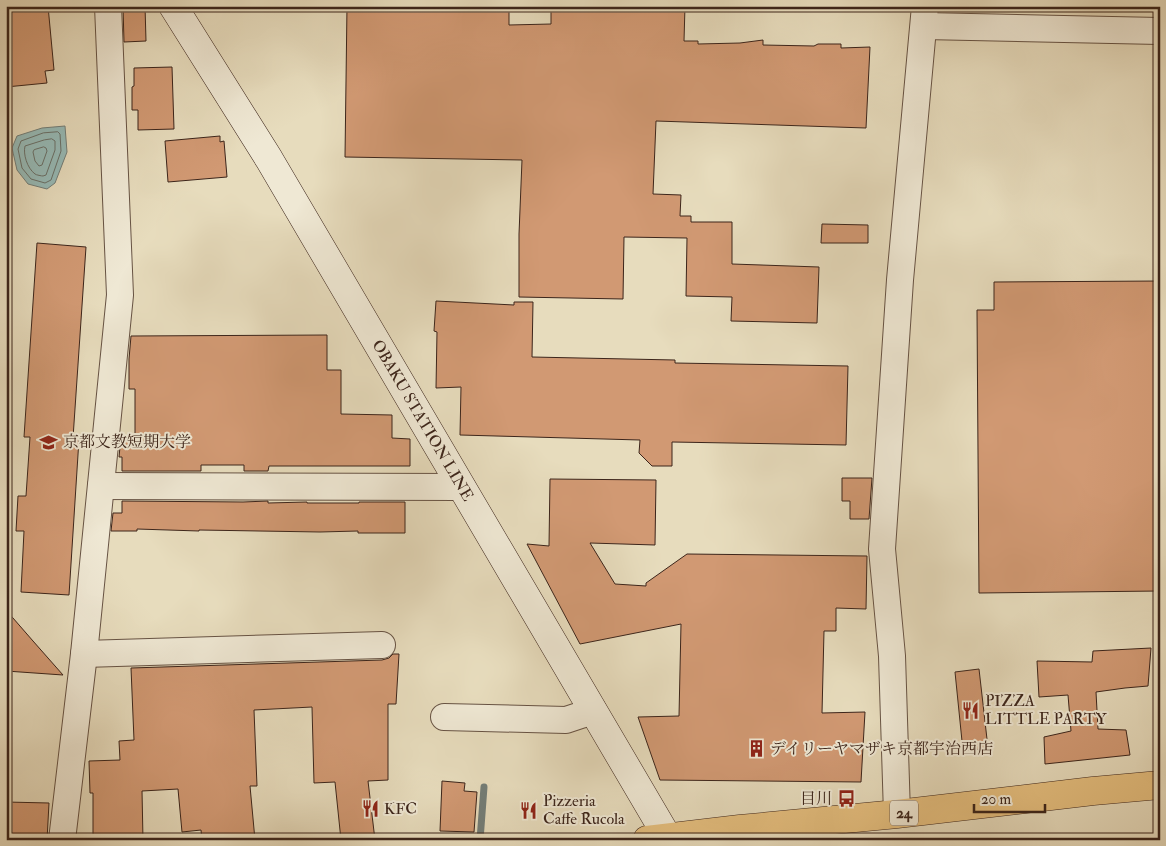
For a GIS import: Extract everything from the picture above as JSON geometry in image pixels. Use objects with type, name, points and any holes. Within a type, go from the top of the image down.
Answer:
[{"type":"highway","name":"24","points":[[658,839],[1160,785]]},
{"type":"main road","name":"OBAKU STATION LINE","points":[[173,6],[269,159],[593,710],[658,839]]},
{"type":"street","points":[[62,840],[84,654],[120,295],[108,6]]},
{"type":"street","points":[[897,814],[892,656],[882,549],[900,280],[924,16],[1160,31]]},
{"type":"street","points":[[101,486],[462,487]]},
{"type":"street","points":[[84,654],[382,645]]},
{"type":"street","points":[[444,717],[566,720],[593,710]]},
{"type":"water","points":[[65,126],[67,152],[55,183],[47,189],[28,184],[17,170],[12,148],[17,136],[42,128]]},
{"type":"building","points":[[6,6],[48,6],[54,70],[45,71],[47,83],[6,87]]},
{"type":"building","points":[[145,6],[146,41],[124,42],[123,7]]},
{"type":"building","points":[[347,6],[509,6],[509,25],[551,24],[551,6],[685,6],[684,41],[698,41],[698,44],[740,43],[763,40],[763,45],[814,46],[818,44],[841,44],[841,48],[870,47],[866,128],[656,121],[653,194],[681,195],[680,216],[691,216],[691,222],[732,222],[732,264],[819,267],[817,323],[731,321],[732,297],[686,296],[687,238],[624,237],[623,299],[519,297],[522,160],[345,157]]},
{"type":"building","points":[[172,67],[174,129],[138,130],[138,110],[132,110],[134,68]]},
{"type":"building","points":[[220,136],[220,142],[224,141],[227,177],[168,182],[165,141]]},
{"type":"building","points":[[822,224],[868,225],[868,243],[821,243]]},
{"type":"building","points":[[37,243],[86,247],[73,438],[79,439],[69,595],[21,592],[24,531],[16,531],[18,496],[26,496],[30,437],[24,437]]},
{"type":"building","points":[[1160,281],[1160,591],[979,593],[977,310],[994,310],[994,282]]},
{"type":"building","points":[[436,301],[514,305],[514,302],[533,302],[532,357],[675,360],[675,363],[848,366],[846,445],[672,442],[672,466],[652,466],[639,453],[640,440],[460,435],[461,387],[436,388],[437,332],[434,331]]},
{"type":"building","points":[[327,335],[327,370],[341,370],[341,414],[392,415],[392,438],[410,439],[410,466],[269,466],[268,471],[244,471],[244,465],[201,465],[201,471],[122,471],[122,457],[119,457],[121,437],[135,437],[135,389],[129,389],[131,336]]},
{"type":"building","points":[[842,478],[872,478],[869,519],[850,519],[850,501],[842,501]]},
{"type":"building","points":[[550,479],[656,480],[655,545],[590,543],[615,584],[646,586],[646,583],[687,554],[867,556],[866,609],[836,608],[836,631],[824,631],[822,713],[865,712],[861,782],[660,780],[638,717],[679,716],[681,624],[580,644],[527,544],[549,546]]},
{"type":"building","points":[[122,501],[405,502],[405,533],[137,529],[137,531],[111,531],[113,513],[122,513]]},
{"type":"building","points":[[6,610],[33,641],[63,675],[6,671]]},
{"type":"building","points":[[1151,648],[1148,686],[1096,692],[1098,729],[1126,730],[1130,755],[1045,764],[1044,737],[1071,731],[1068,695],[1039,697],[1037,661],[1092,662],[1093,651]]},
{"type":"building","points":[[393,654],[399,654],[396,704],[388,704],[388,780],[368,781],[375,840],[341,840],[335,782],[314,783],[312,707],[254,710],[257,786],[250,786],[255,840],[202,840],[201,830],[182,832],[178,789],[142,791],[143,840],[93,840],[93,793],[90,793],[89,761],[120,760],[119,741],[134,740],[131,668],[382,660],[389,658]]},
{"type":"building","name":"PIZZA LITTLE PARTY","points":[[979,669],[988,748],[963,751],[955,672]]},
{"type":"building","points":[[442,781],[465,783],[464,791],[477,792],[474,832],[440,831]]},
{"type":"building","points":[[6,802],[49,803],[47,840],[6,840]]},
{"type":"waterway","points":[[480,840],[484,787]]},
{"type":"place","name":"京都文教短期大学","points":[[49,442]]},
{"type":"place","name":"PIZZA LITTLE PARTY","points":[[971,710]]},
{"type":"place","name":"デイリーヤマザキ京都宇治西店","points":[[756,749]]},
{"type":"place","name":"目川","points":[[846,799]]},
{"type":"place","name":"KFC","points":[[370,809]]},
{"type":"place","name":"Pizzeria Caffe Rucola","points":[[529,810]]}]
